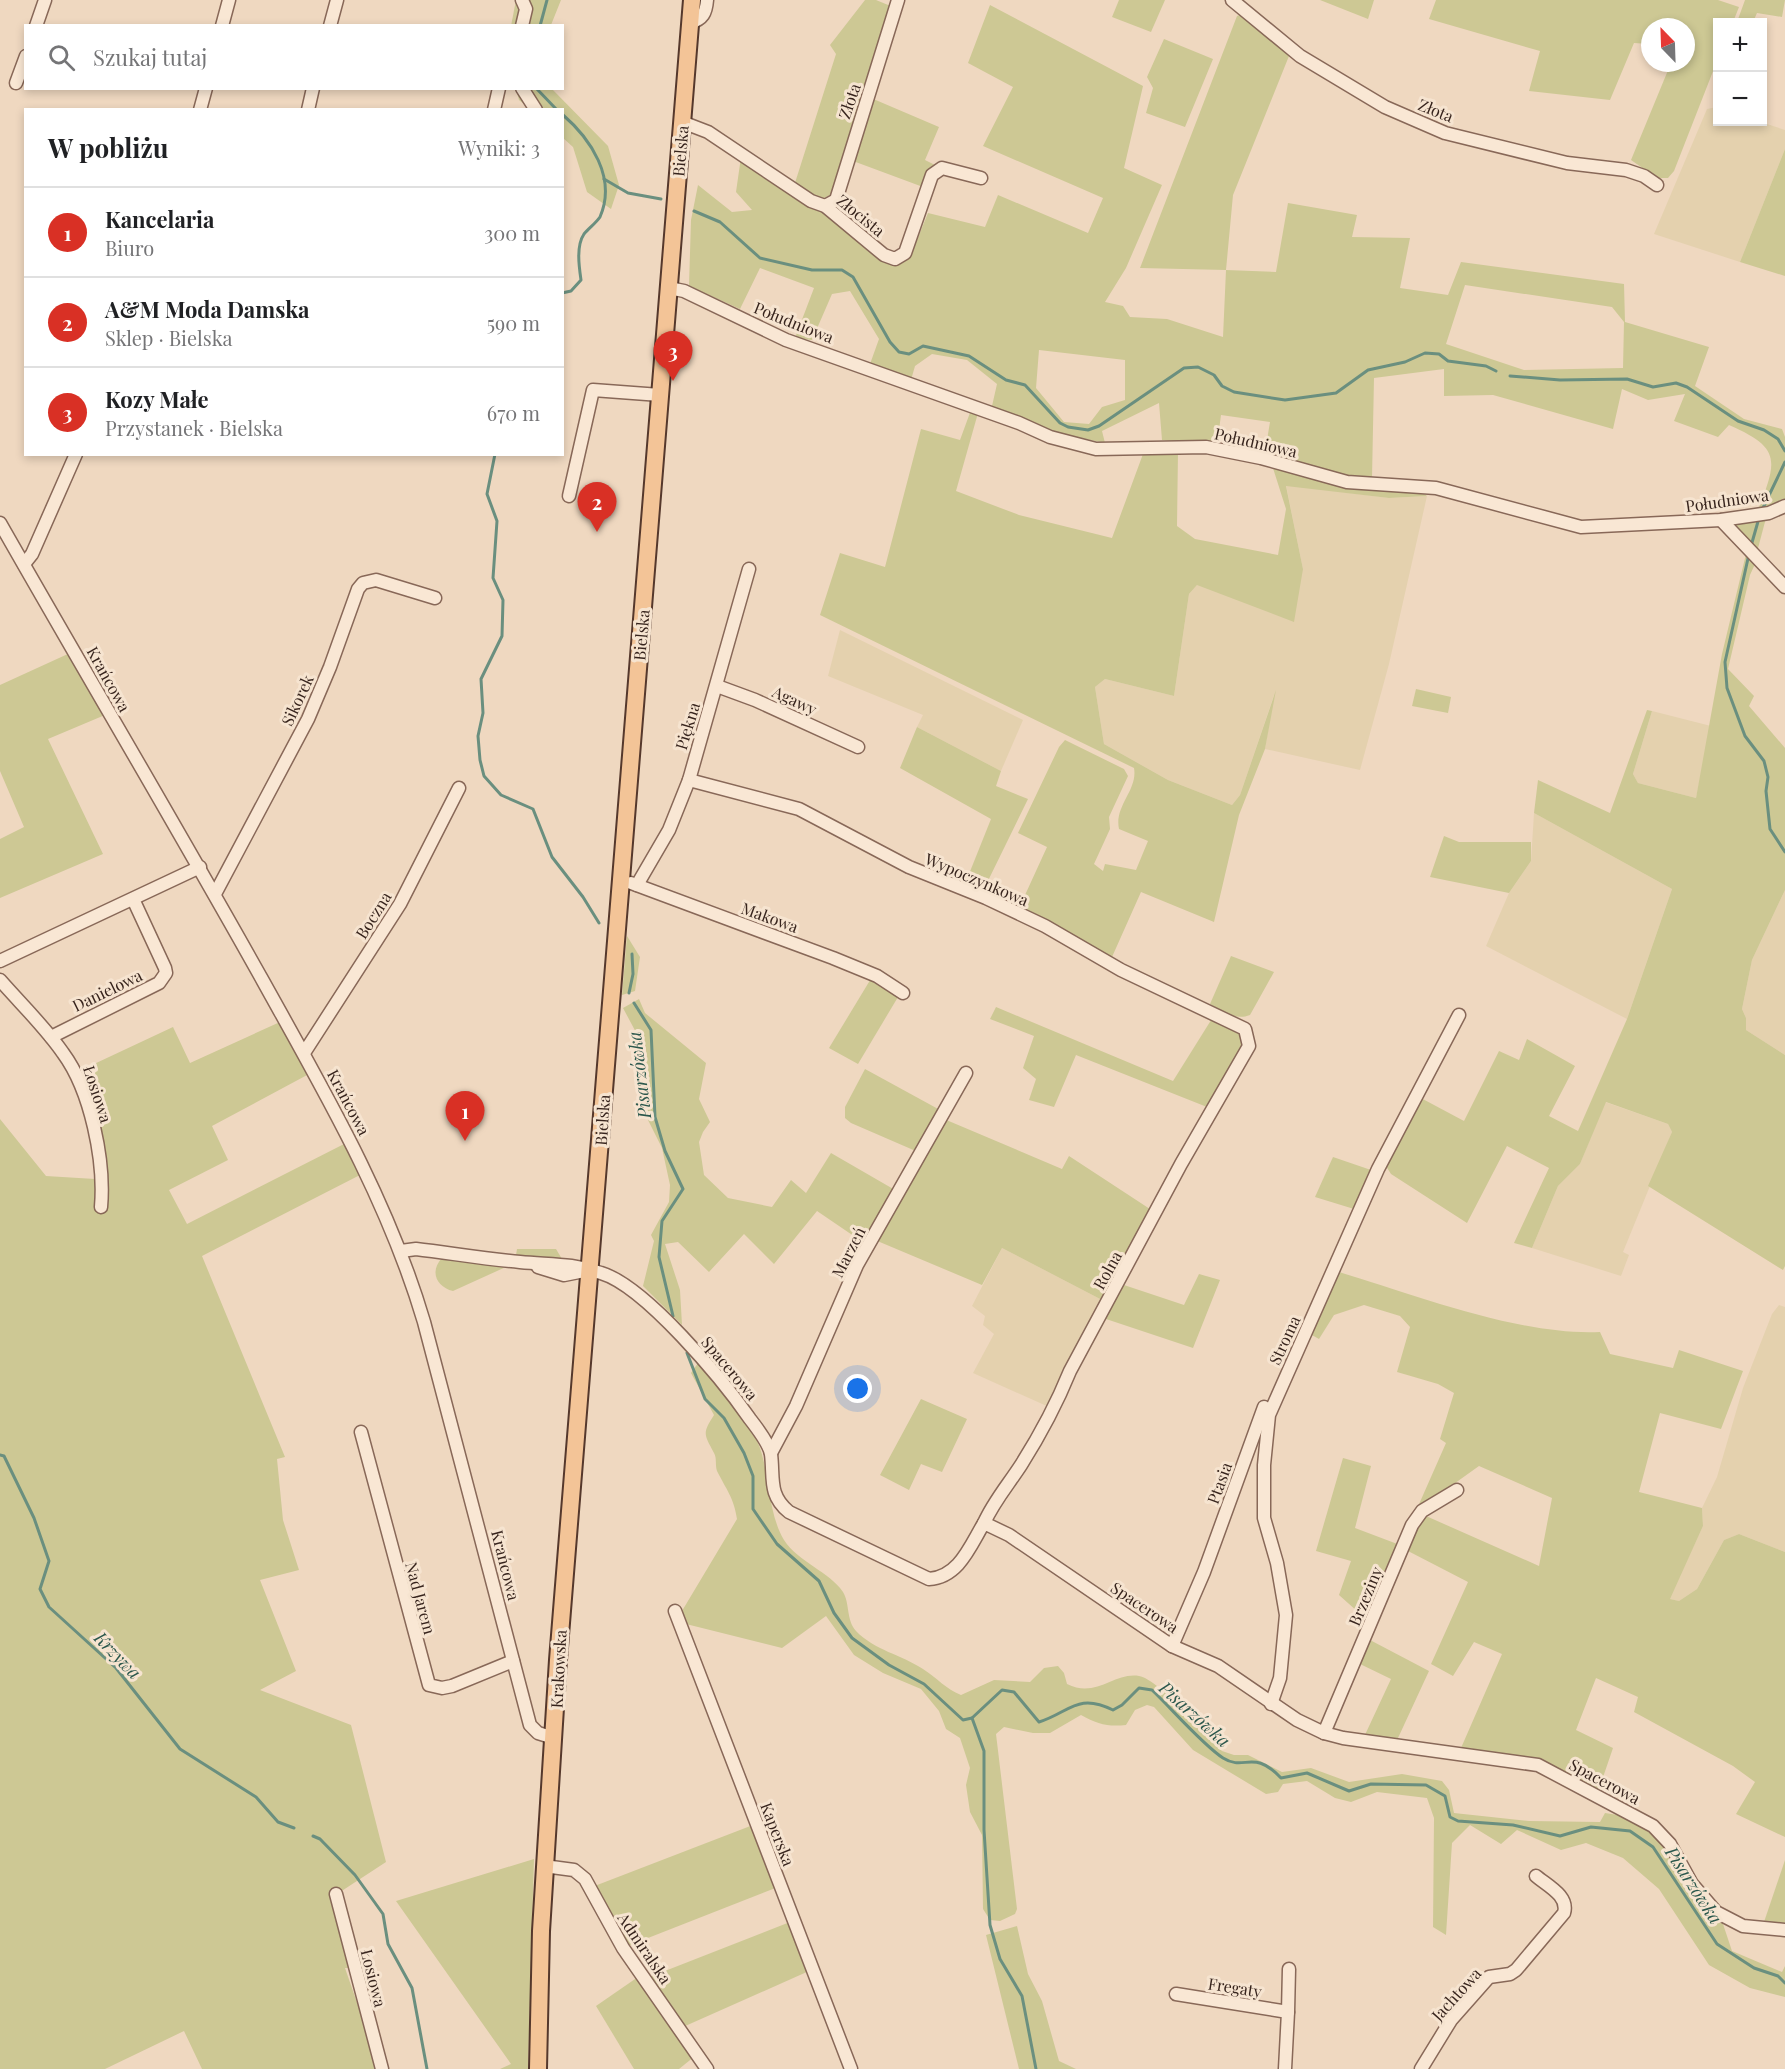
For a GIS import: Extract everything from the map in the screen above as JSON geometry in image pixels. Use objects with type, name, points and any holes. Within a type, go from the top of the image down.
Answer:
[{"type":"main road","name":"Bielska","points":[[589,1270],[629,883],[660,395],[692,0]]},
{"type":"main road","name":"Krakowska","points":[[538,2069],[544,1866],[589,1270]]},
{"type":"street","points":[[37,24],[45,0]]},
{"type":"street","points":[[223,24],[229,0]]},
{"type":"street","points":[[331,24],[337,0]]},
{"type":"street","points":[[522,0],[526,9],[522,24]]},
{"type":"street","points":[[690,23],[699,20],[706,12],[708,0]]},
{"type":"street","name":"Złota","points":[[825,206],[836,200],[898,0]]},
{"type":"street","name":"Złota","points":[[1232,0],[1299,56],[1386,107],[1445,133],[1557,160],[1626,170],[1644,176],[1657,185]]},
{"type":"street","points":[[16,83],[24,61]]},
{"type":"street","points":[[201,108],[205,90]]},
{"type":"street","points":[[308,108],[313,90]]},
{"type":"street","points":[[494,108],[499,90]]},
{"type":"street","points":[[523,90],[536,108]]},
{"type":"street","name":"Złocista","points":[[682,122],[708,132],[811,201],[825,206],[884,255],[895,259],[905,253],[932,175],[942,168],[981,178]]},
{"type":"street","name":"Południowa","points":[[669,288],[684,291],[786,340],[1019,423],[1050,437],[1096,448],[1206,447],[1261,458],[1347,482],[1436,488],[1581,527],[1721,520],[1769,513],[1785,506]]},
{"type":"street","points":[[568,496],[593,390],[660,395]]},
{"type":"street","points":[[24,564],[32,554],[75,456]]},
{"type":"street","points":[[1721,520],[1785,587]]},
{"type":"street","name":"Krańcowa","points":[[0,523],[200,867],[360,1158],[401,1251],[413,1286],[447,1406],[530,1725],[538,1733],[554,1738]]},
{"type":"street","name":"Piękna","points":[[629,883],[669,830],[689,780],[717,686],[741,590],[749,569]]},
{"type":"street","name":"Sikorek","points":[[215,894],[308,719],[330,667],[358,589],[363,583],[376,580],[435,598]]},
{"type":"street","name":"Agawy","points":[[717,686],[755,700],[858,747]]},
{"type":"street","name":"Wypoczynkowa","points":[[689,780],[799,808],[909,867],[986,898],[1045,926],[1121,970],[1245,1029]]},
{"type":"street","name":"Boczna","points":[[304,1053],[400,904],[459,788]]},
{"type":"street","points":[[0,961],[200,867]]},
{"type":"street","name":"Makowa","points":[[629,883],[833,957],[877,976],[903,993]]},
{"type":"street","name":"Danielowa","points":[[51,1037],[159,983],[163,978],[165,968],[133,899]]},
{"type":"street","name":"Łosiowa","points":[[0,980],[51,1037],[71,1064],[85,1097],[103,1184],[100,1207]]},
{"type":"street","name":"Stroma","points":[[1271,1704],[1280,1678],[1286,1616],[1277,1563],[1264,1518],[1264,1465],[1269,1415],[1378,1169],[1459,1015]]},
{"type":"street","name":"Rolna","points":[[984,1523],[994,1500],[1020,1466],[1055,1404],[1070,1371],[1181,1164],[1249,1046],[1245,1029]]},
{"type":"street","name":"Marzeń","points":[[771,1453],[796,1406],[857,1265],[966,1073]]},
{"type":"street","name":"Spacerowa","points":[[401,1251],[416,1249],[522,1263],[565,1263],[609,1276],[624,1285],[677,1330],[750,1418],[771,1453]]},
{"type":"street","name":"Ptasia","points":[[1172,1646],[1204,1572],[1265,1404],[1297,1332]]},
{"type":"street","name":"Nad Jarem","points":[[361,1432],[429,1685],[442,1688],[452,1686],[513,1661]]},
{"type":"street","points":[[771,1453],[771,1484],[780,1505],[789,1512],[867,1548],[917,1576],[939,1578],[949,1573],[961,1562],[984,1523]]},
{"type":"street","name":"Brzeziny","points":[[1324,1733],[1412,1525],[1422,1511],[1457,1490]]},
{"type":"street","name":"Spacerowa","points":[[984,1523],[1009,1535],[1172,1646],[1218,1666],[1271,1704],[1324,1733],[1343,1738],[1538,1765],[1653,1826],[1670,1844],[1692,1884],[1716,1912],[1743,1926],[1785,1930]]},
{"type":"street","name":"Kaperska","points":[[675,1611],[851,2069]]},
{"type":"street","name":"Admiralska","points":[[544,1866],[574,1870],[585,1879],[623,1948],[707,2069]]},
{"type":"street","name":"Jachtowa","points":[[1421,2069],[1451,2020],[1489,1977],[1510,1974],[1516,1970],[1564,1913],[1566,1903],[1563,1898],[1536,1876]]},
{"type":"street","name":"Łosiowa","points":[[336,1894],[382,2069]]},
{"type":"street","points":[[1285,2069],[1288,1969]]},
{"type":"street","name":"Fregaty","points":[[1176,1994],[1288,2012]]},
{"type":"shaded area","points":[[516,0],[561,0],[551,24],[511,24]]},
{"type":"shaded area","points":[[865,0],[876,0],[893,7],[832,194],[822,199],[794,186],[836,54],[830,45]]},
{"type":"shaded area","points":[[1119,0],[1165,0],[1151,32],[1112,17]]},
{"type":"shaded area","points":[[1320,0],[1374,0],[1368,19]]},
{"type":"shaded area","points":[[1436,0],[1718,0],[1739,7],[1735,18],[1713,18],[1713,71],[1674,171],[1668,178],[1657,178],[1631,160],[1667,72],[1695,72],[1695,18],[1641,18],[1641,43],[1634,43],[1610,100],[1529,91],[1540,51],[1429,19]]},
{"type":"shaded area","points":[[1745,0],[1785,0],[1782,17],[1757,13],[1755,18],[1738,18]]},
{"type":"shaded area","points":[[990,5],[1143,86],[1124,168],[1162,185],[1126,268],[1105,302],[1123,306],[1130,317],[1167,319],[1223,337],[1226,270],[1276,272],[1288,203],[1357,215],[1352,237],[1410,238],[1400,288],[1448,295],[1461,262],[1624,284],[1625,322],[1709,347],[1695,386],[1744,419],[1782,429],[1785,437],[1785,501],[1771,509],[1758,510],[1771,468],[1766,449],[1759,441],[1729,425],[1718,437],[1674,421],[1685,394],[1648,400],[1622,389],[1613,429],[1493,395],[1444,396],[1444,369],[1374,378],[1372,478],[1350,477],[1265,452],[1270,422],[1221,415],[1217,445],[1162,440],[1159,403],[1102,431],[1105,443],[1053,432],[992,406],[997,384],[967,360],[932,354],[915,366],[911,380],[870,364],[879,339],[850,291],[832,294],[812,340],[795,338],[814,288],[760,268],[740,309],[689,286],[691,220],[698,185],[732,212],[752,210],[736,192],[741,157],[824,210],[885,260],[907,256],[917,240],[928,213],[985,227],[998,195],[1088,233],[1103,198],[983,146],[1013,87],[968,63]],"holes":[[[1465,285],[1612,307],[1624,322],[1623,368],[1524,370],[1446,344]],[[1039,350],[1125,360],[1125,400],[1102,407],[1089,424],[1064,422],[1036,388]]]},
{"type":"shaded area","points":[[1245,13],[1289,56],[1233,195],[1226,270],[1140,268],[1237,16]]},
{"type":"shaded area","points":[[1164,39],[1213,59],[1185,127],[1146,113],[1153,88],[1147,77]]},
{"type":"shaded area","points":[[516,90],[553,90],[608,146],[619,185],[611,209],[587,192],[573,147],[564,139],[564,108],[529,108],[519,100]]},
{"type":"shaded area","points":[[871,98],[939,127],[925,160],[935,165],[923,187],[853,161]]},
{"type":"shaded area","points":[[1713,108],[1713,126],[1767,126],[1767,124],[1785,130],[1785,149],[1740,262],[1654,234],[1707,109]]},
{"type":"shaded area","points":[[1785,149],[1785,276],[1740,262]]},
{"type":"shaded area","points":[[971,410],[978,413],[956,491],[1019,515],[1112,538],[1143,454],[1178,452],[1177,526],[1195,539],[1278,555],[1286,509],[1272,465],[1418,490],[1427,496],[1389,498],[1286,486],[1303,569],[1294,622],[1197,585],[1189,594],[1174,696],[1105,679],[1095,687],[1104,744],[1168,780],[1232,805],[1240,795],[1276,690],[1265,749],[1239,815],[1214,922],[1141,892],[1112,957],[1020,906],[1047,847],[1018,833],[1059,747],[1065,740],[1124,769],[1128,776],[1109,817],[1110,829],[1094,864],[1103,871],[1105,864],[1136,870],[1148,841],[1119,829],[1118,821],[1133,784],[1134,768],[820,615],[840,553],[885,567],[921,429],[960,440]]},
{"type":"shaded area","points":[[1286,485],[1389,498],[1427,496],[1389,664],[1360,770],[1265,749],[1274,695],[1240,795],[1232,805],[1168,780],[1104,744],[1095,687],[1105,679],[1174,696],[1189,594],[1197,585],[1303,569]]},
{"type":"shaded area","points":[[1766,518],[1757,552],[1732,523]]},
{"type":"shaded area","points":[[1746,554],[1755,564],[1750,575],[1728,669],[1754,696],[1749,706],[1785,748],[1785,890],[1752,960],[1742,1009],[1746,1018],[1746,1030],[1785,1055],[1785,1266],[1783,1270],[1648,1186],[1672,1132],[1668,1124],[1606,1102],[1580,1164],[1558,1186],[1532,1248],[1514,1243],[1549,1168],[1507,1146],[1467,1223],[1391,1174],[1384,1163],[1419,1097],[1464,1121],[1499,1051],[1519,1060],[1527,1039],[1575,1066],[1549,1116],[1578,1131],[1627,1019],[1672,889],[1534,813],[1538,780],[1610,813],[1647,710],[1652,711],[1633,774],[1638,783],[1696,798],[1722,654]]},
{"type":"shaded area","points":[[840,630],[1023,720],[1001,771],[917,727],[923,715],[828,676]]},
{"type":"shaded area","points":[[70,653],[105,715],[48,739],[103,854],[0,898],[0,839],[24,827],[0,771],[0,685]]},
{"type":"shaded area","points":[[1416,689],[1451,697],[1448,713],[1412,706]]},
{"type":"shaded area","points":[[1652,711],[1711,726],[1696,798],[1638,783],[1633,774]]},
{"type":"shaded area","points":[[917,727],[1001,771],[996,786],[1028,799],[983,891],[965,884],[991,819],[900,768]]},
{"type":"shaded area","points":[[1534,813],[1672,889],[1627,1019],[1486,946],[1509,893],[1531,861]]},
{"type":"shaded area","points":[[1444,836],[1459,842],[1531,842],[1531,861],[1509,893],[1430,877]]},
{"type":"shaded area","points":[[1785,890],[1785,1055],[1746,1030],[1746,1018],[1742,1009],[1752,960]]},
{"type":"shaded area","points":[[627,936],[640,957],[635,991],[622,995]]},
{"type":"shaded area","points":[[1231,956],[1274,972],[1250,1015],[1245,1017],[1229,1014],[1210,1004]]},
{"type":"shaded area","points":[[872,977],[898,997],[858,1064],[829,1048]]},
{"type":"shaded area","points":[[639,999],[645,1013],[706,1063],[699,1099],[710,1122],[699,1142],[704,1175],[728,1198],[772,1207],[791,1180],[806,1193],[831,1153],[895,1190],[864,1243],[817,1211],[774,1264],[744,1234],[709,1272],[678,1242],[665,1244],[680,1290],[682,1325],[643,1286],[654,1241],[651,1235],[669,1202],[670,1185],[662,1148],[644,1112],[646,1051],[623,1008]]},
{"type":"shaded area","points":[[996,1007],[1173,1081],[1213,1017],[1239,1029],[1243,1046],[1207,1107],[1076,1055],[1054,1107],[1029,1100],[1036,1079],[1023,1068],[1034,1036],[990,1019]]},
{"type":"shaded area","points":[[280,1022],[309,1074],[212,1126],[228,1160],[169,1190],[187,1224],[346,1143],[360,1175],[202,1256],[285,1457],[277,1459],[283,1520],[299,1570],[260,1580],[296,1671],[260,1690],[351,1725],[386,1862],[334,1896],[352,1968],[345,1968],[380,2069],[202,2069],[184,2031],[105,2069],[0,2069],[0,1119],[46,1176],[95,1179],[99,1175],[77,1072],[173,1027],[190,1063]]},
{"type":"shaded area","points":[[865,1069],[940,1110],[918,1152],[851,1123],[845,1118],[845,1107]]},
{"type":"shaded area","points":[[1605,1102],[1668,1124],[1672,1132],[1623,1252],[1629,1255],[1621,1276],[1532,1248],[1558,1186],[1580,1164]]},
{"type":"shaded area","points":[[944,1119],[1062,1169],[1069,1156],[1153,1211],[1102,1300],[1002,1248],[982,1285],[875,1240]]},
{"type":"shaded area","points":[[1333,1157],[1371,1170],[1372,1178],[1354,1209],[1315,1197]]},
{"type":"shaded area","points":[[1002,1248],[1102,1300],[1063,1371],[1049,1407],[973,1373],[994,1334],[983,1325],[985,1316],[972,1306]]},
{"type":"shaded area","points":[[517,1249],[556,1249],[562,1259],[518,1257],[516,1255]]},
{"type":"shaded area","points":[[442,1258],[508,1266],[453,1291],[443,1286],[437,1278],[436,1268]]},
{"type":"shaded area","points":[[1339,1272],[1503,1321],[1569,1332],[1600,1332],[1610,1354],[1673,1368],[1679,1350],[1743,1371],[1721,1429],[1660,1413],[1639,1492],[1702,1508],[1703,1526],[1670,1599],[1679,1601],[1697,1589],[1724,1540],[1739,1534],[1785,1552],[1785,1837],[1736,1814],[1755,1782],[1733,1766],[1634,1712],[1638,1697],[1596,1678],[1576,1730],[1613,1748],[1599,1789],[1538,1760],[1461,1748],[1502,1654],[1474,1642],[1453,1676],[1431,1664],[1468,1582],[1408,1551],[1416,1529],[1426,1516],[1539,1566],[1552,1498],[1479,1466],[1416,1511],[1446,1443],[1440,1439],[1454,1393],[1438,1384],[1397,1372],[1410,1327],[1400,1316],[1364,1305],[1334,1315],[1319,1339],[1310,1334]]},
{"type":"shaded area","points":[[1199,1274],[1220,1280],[1193,1348],[1103,1318],[1121,1284],[1184,1305]]},
{"type":"shaded area","points":[[1779,1305],[1785,1307],[1785,1552],[1739,1534],[1724,1540],[1697,1589],[1679,1601],[1669,1599],[1703,1526],[1702,1508],[1717,1477],[1743,1388],[1772,1314]]},
{"type":"shaded area","points":[[698,1363],[733,1403],[755,1436],[763,1459],[775,1518],[790,1548],[843,1592],[853,1627],[863,1638],[915,1664],[951,1690],[961,1695],[994,1680],[1030,1682],[1044,1668],[1058,1666],[1064,1673],[1067,1684],[1077,1688],[1087,1689],[1121,1678],[1139,1676],[1170,1697],[1222,1751],[1234,1755],[1248,1755],[1282,1772],[1311,1768],[1349,1782],[1402,1774],[1442,1781],[1449,1790],[1454,1813],[1529,1821],[1600,1822],[1605,1813],[1624,1816],[1654,1833],[1722,1921],[1732,1951],[1782,1972],[1785,1966],[1785,1997],[1750,1988],[1709,1965],[1659,1889],[1623,1858],[1586,1843],[1561,1850],[1517,1830],[1501,1844],[1470,1825],[1452,1843],[1446,1935],[1433,1927],[1434,1818],[1427,1798],[1377,1792],[1351,1802],[1335,1798],[1307,1781],[1283,1784],[1278,1792],[1266,1794],[1193,1750],[1154,1707],[1147,1705],[1135,1710],[1126,1725],[1103,1724],[1081,1715],[1050,1733],[1033,1733],[1004,1727],[996,1734],[1017,1909],[1015,1914],[1000,1921],[990,1920],[983,1909],[982,1835],[970,1812],[966,1785],[970,1768],[960,1738],[946,1729],[939,1711],[921,1689],[883,1673],[854,1655],[826,1616],[782,1648],[682,1623],[679,1616],[737,1519],[732,1499],[717,1471],[715,1455],[706,1438],[706,1430],[714,1415],[691,1373]]},
{"type":"shaded area","points":[[921,1399],[967,1419],[942,1472],[921,1464],[909,1490],[880,1475]]},
{"type":"shaded area","points":[[1343,1458],[1371,1466],[1355,1528],[1400,1545],[1367,1620],[1339,1595],[1351,1561],[1316,1551]]},
{"type":"shaded area","points":[[1370,1640],[1429,1671],[1398,1738],[1364,1737],[1391,1679],[1360,1664]]},
{"type":"shaded area","points":[[753,1825],[778,1887],[625,1947],[592,1887]]},
{"type":"shaded area","points":[[534,1859],[528,2069],[500,2069],[511,2064],[396,1901]]},
{"type":"shaded area","points":[[1785,1860],[1785,1926],[1764,1922]]},
{"type":"shaded area","points":[[790,1922],[809,1971],[683,2027],[647,1978]]},
{"type":"shaded area","points":[[1017,1926],[1028,1974],[1042,2001],[1059,2061],[1076,2069],[1019,2069],[986,1935]]},
{"type":"shaded area","points":[[638,1977],[695,2056],[679,2069],[634,2069],[596,2006]]},
{"type":"waterway","name":"Pisarzówka","points":[[541,24],[547,0]]},
{"type":"waterway","name":"Pisarzówka","points":[[538,90],[555,108]]},
{"type":"waterway","name":"Pisarzówka","points":[[564,116],[583,135],[591,147],[603,174],[605,188],[600,217],[581,239],[579,256],[581,280],[571,291],[564,293]]},
{"type":"waterway","points":[[604,179],[628,193],[661,199]]},
{"type":"waterway","points":[[694,211],[720,222],[760,258],[812,270],[842,270],[853,277],[890,342],[899,352],[909,354],[923,346],[969,356],[1006,380],[1025,385],[1060,423],[1068,427],[1088,430],[1099,426],[1184,368],[1198,367],[1214,375],[1222,386],[1234,392],[1285,400],[1336,393],[1368,370],[1405,362],[1425,353],[1439,354],[1448,361],[1486,366],[1496,371]]},
{"type":"waterway","points":[[1510,376],[1560,380],[1627,379],[1653,387],[1676,383],[1687,387],[1738,421],[1764,430],[1778,439],[1785,451]]},
{"type":"waterway","name":"Pisarzówka","points":[[495,456],[487,494],[497,521],[493,578],[503,600],[502,636],[481,679],[483,713],[478,736],[480,760],[484,776],[501,795],[533,809],[552,857],[583,897],[599,923]]},
{"type":"waterway","points":[[1762,510],[1785,462]]},
{"type":"waterway","points":[[1751,546],[1759,518]]},
{"type":"waterway","points":[[1749,554],[1725,662],[1727,688],[1745,736],[1764,761],[1768,777],[1766,791],[1770,829],[1785,852]]},
{"type":"waterway","name":"Pisarzówka","points":[[629,993],[633,974],[632,954]]},
{"type":"waterway","name":"Pisarzówka","points":[[634,1003],[651,1030],[655,1117],[665,1151],[683,1189],[662,1221],[659,1257],[673,1316]]},
{"type":"waterway","name":"Pisarzówka","points":[[687,1353],[705,1399],[724,1418],[744,1453],[753,1476],[753,1509],[777,1544],[819,1581],[834,1613],[852,1638],[889,1665],[924,1684],[963,1720],[972,1718],[1002,1690],[1014,1692],[1039,1722],[1082,1704],[1101,1705],[1113,1710],[1122,1705],[1139,1688],[1152,1690],[1197,1736],[1223,1758],[1237,1763],[1263,1764],[1281,1778],[1307,1773],[1349,1791],[1371,1784],[1426,1785],[1445,1796],[1450,1817],[1458,1821],[1513,1825],[1560,1836],[1591,1827],[1630,1831],[1653,1847],[1717,1944],[1754,1968],[1778,1976],[1785,1983]]},
{"type":"waterway","name":"Krzywa","points":[[0,1455],[4,1456],[34,1518],[49,1561],[40,1589],[49,1607],[116,1668],[180,1749],[256,1797],[278,1822],[294,1828]]},
{"type":"waterway","points":[[972,1718],[984,1751],[984,1830],[990,1925],[1000,1959],[1022,1996],[1036,2069]]},
{"type":"waterway","name":"Krzywa","points":[[313,1836],[320,1839],[355,1875],[383,1914],[388,1944],[412,1988],[427,2069]]},
{"type":"place","name":"Kozy Małe","points":[[673,381]]},
{"type":"place","name":"A&M Moda Damska","points":[[597,532]]},
{"type":"place","name":"Kancelaria","points":[[465,1141]]}]
